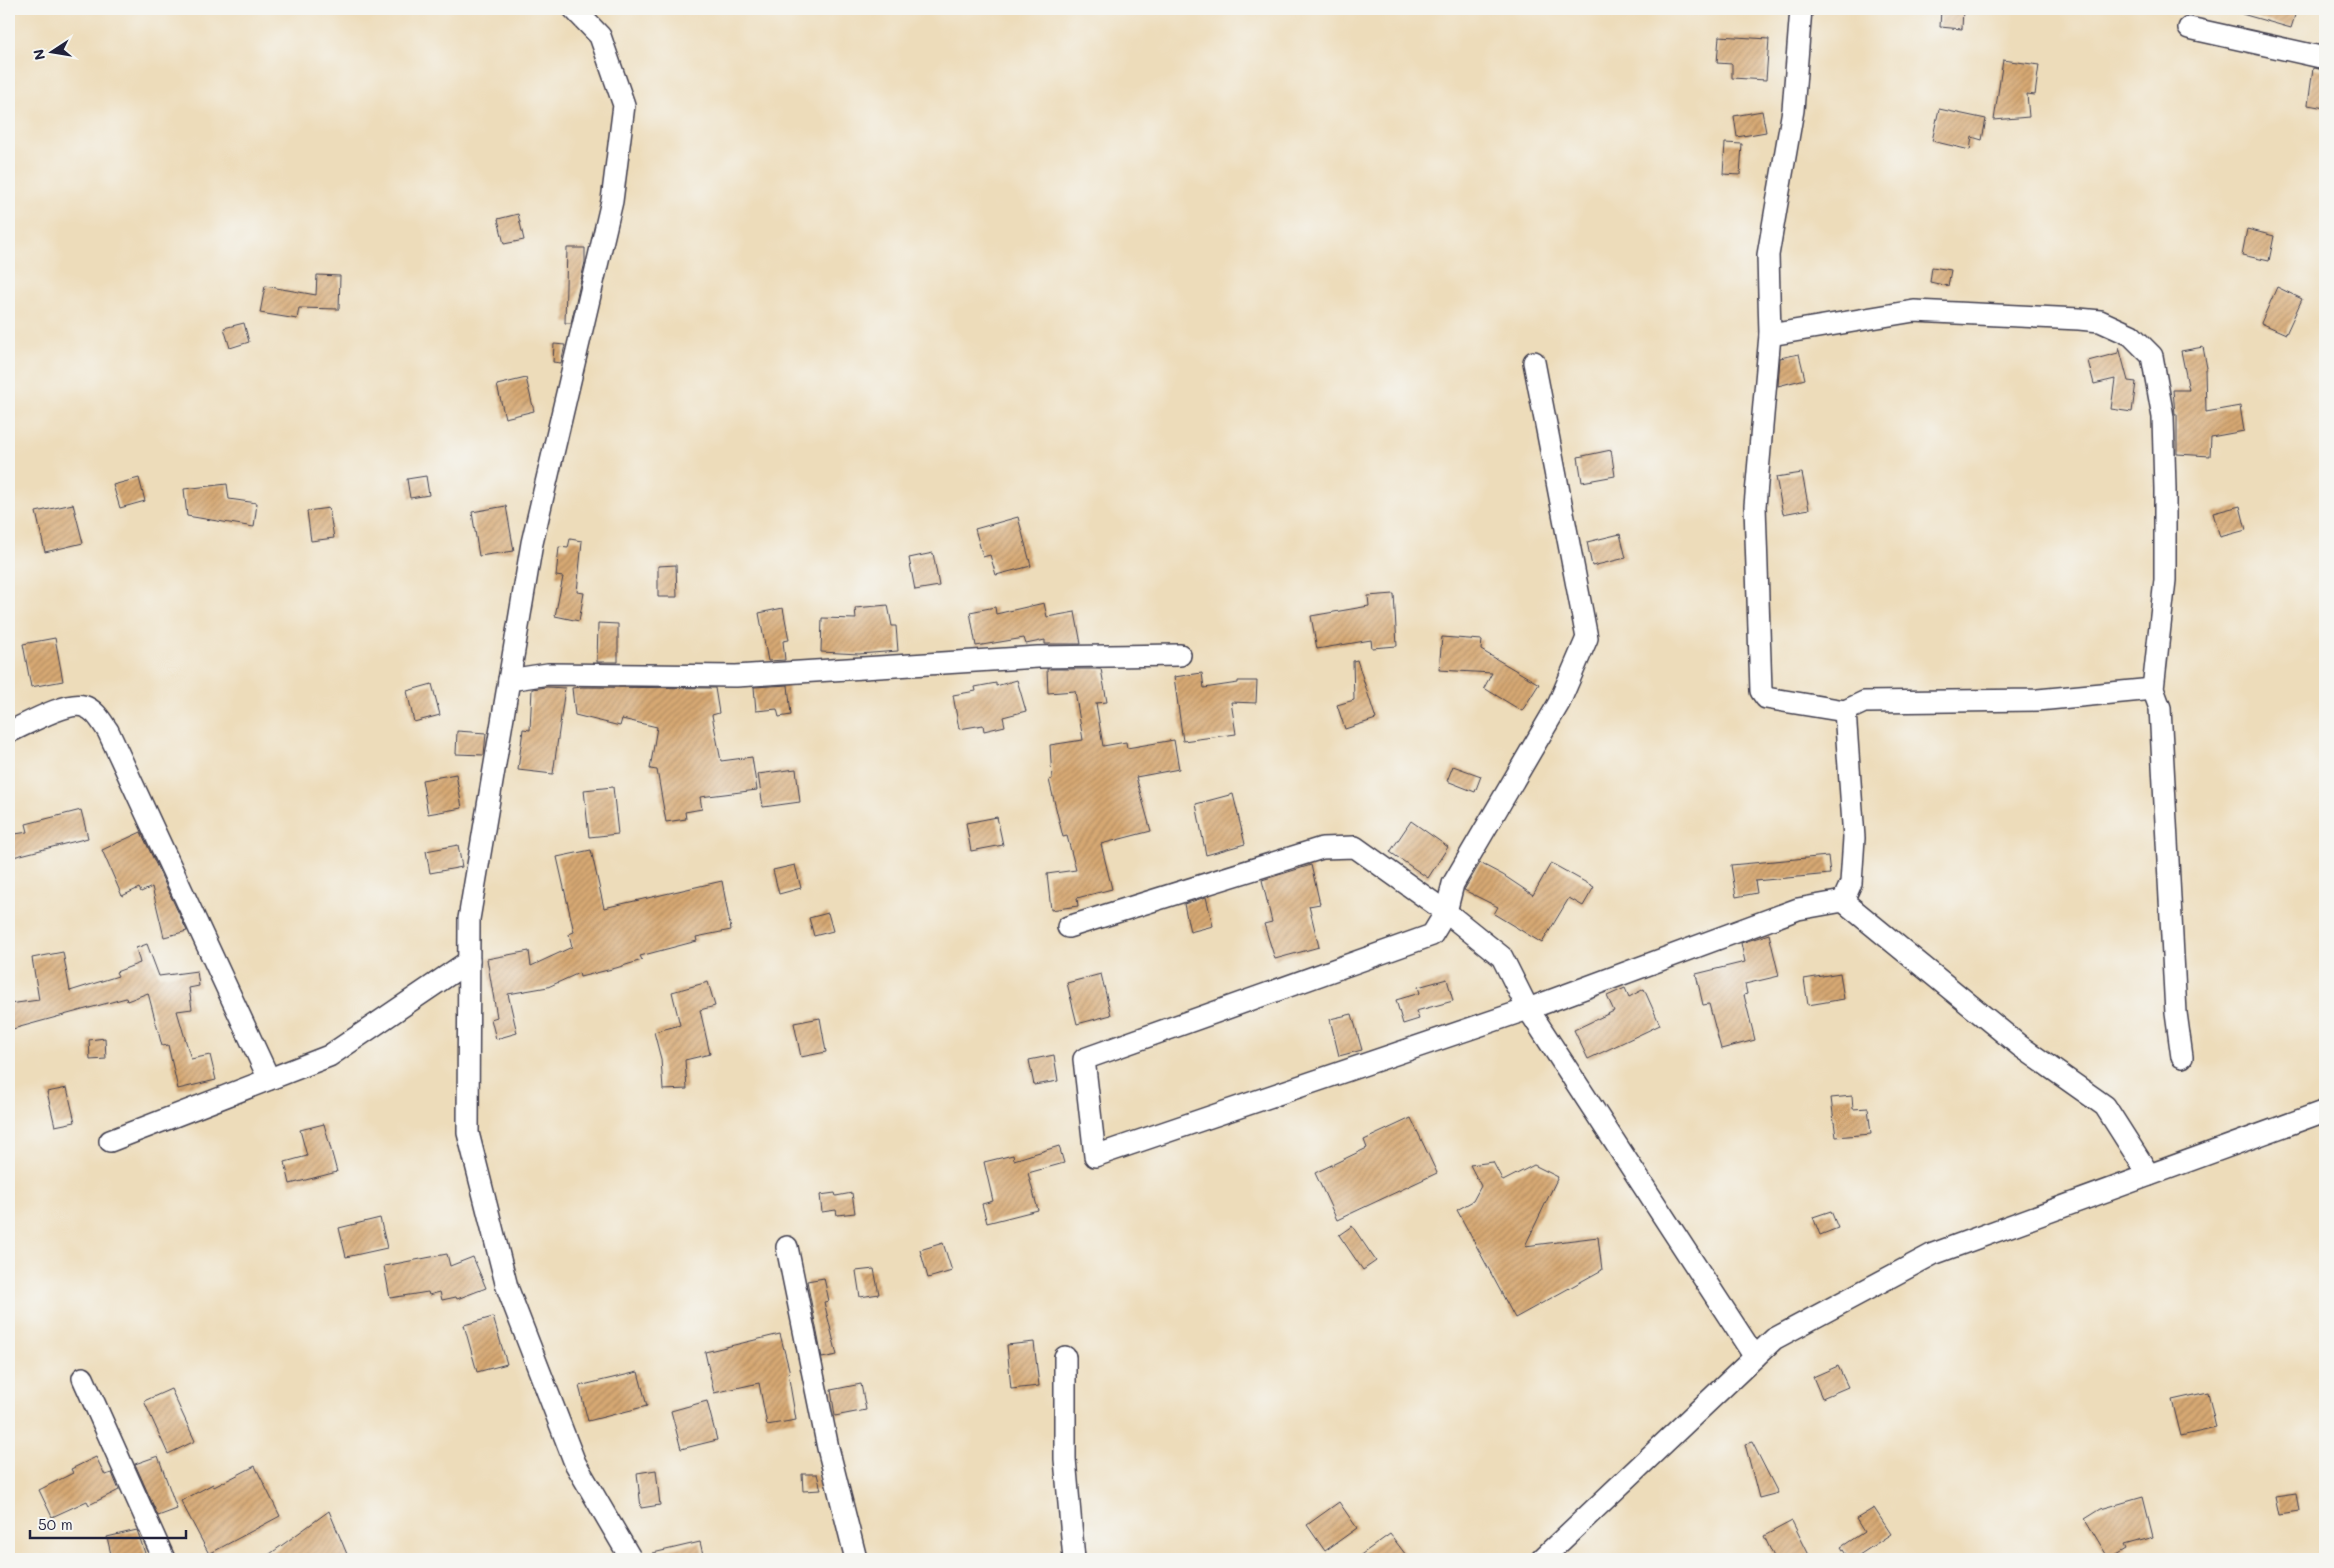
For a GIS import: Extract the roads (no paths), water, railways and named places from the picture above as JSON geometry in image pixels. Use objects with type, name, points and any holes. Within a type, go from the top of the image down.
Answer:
[{"type":"street","points":[[574,9],[600,36],[624,105],[612,201],[532,543],[469,919],[468,1133],[507,1287],[575,1463],[631,1559]]},
{"type":"street","points":[[1801,9],[1793,110],[1768,255],[1770,335],[1755,506],[1761,692],[1766,698],[1845,711],[1864,702],[2038,700],[2153,689]]},
{"type":"street","points":[[2189,28],[2325,58]]},
{"type":"street","points":[[1770,335],[1914,311],[2100,320],[2131,335],[2152,356],[2163,418],[2166,489],[2165,580],[2153,689],[2160,708],[2176,1013],[2182,1057]]},
{"type":"street","points":[[1534,362],[1587,638],[1559,703],[1453,884],[1446,912],[1432,935],[1084,1059],[1094,1156],[1528,1009],[1798,909],[1843,901],[2020,1046],[2105,1106],[2149,1175]]},
{"type":"street","points":[[509,680],[548,674],[736,676],[1038,657],[1180,655]]},
{"type":"street","points":[[9,732],[67,707],[82,706],[96,713],[108,731],[269,1079]]},
{"type":"street","points":[[1843,901],[1851,883],[1854,838],[1845,711]]},
{"type":"street","points":[[1068,927],[1322,848],[1354,847],[1446,912],[1502,957],[1528,1009],[1755,1357]]},
{"type":"street","points":[[110,1141],[328,1056],[469,961]]},
{"type":"street","points":[[1542,1559],[1774,1339],[1933,1254],[2325,1111]]},
{"type":"street","points":[[787,1247],[828,1448],[856,1559]]},
{"type":"street","points":[[1065,1357],[1065,1459],[1074,1559]]},
{"type":"street","points":[[83,1378],[164,1559]]}]
